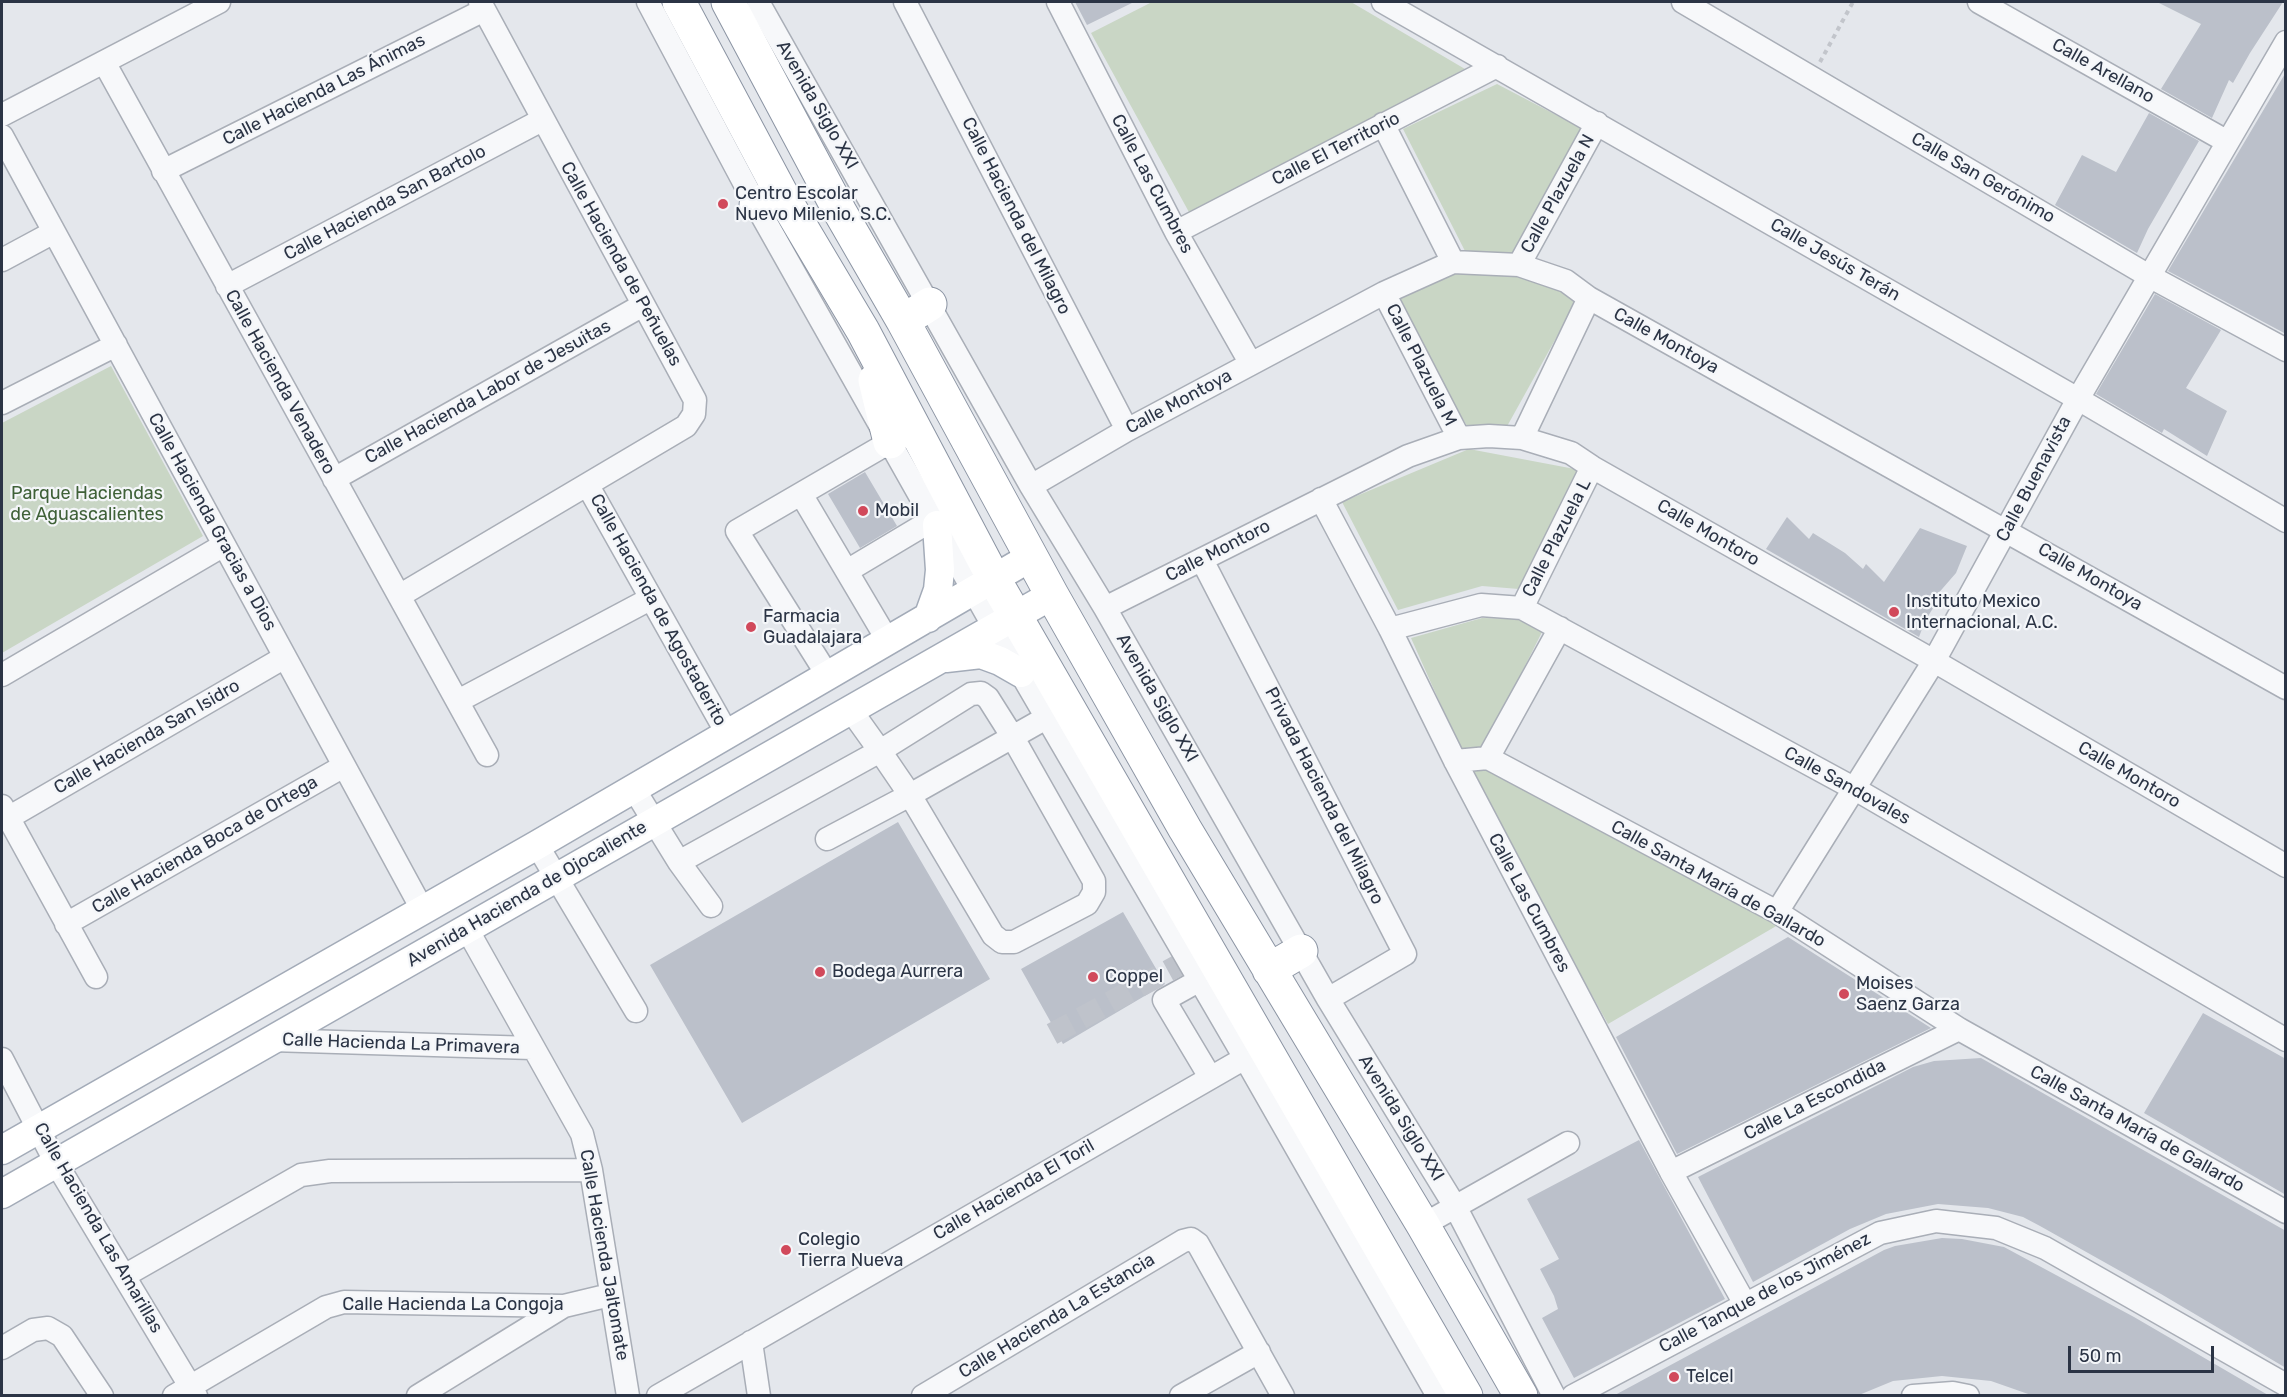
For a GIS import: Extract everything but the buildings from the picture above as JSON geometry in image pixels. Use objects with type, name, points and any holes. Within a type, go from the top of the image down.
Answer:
[{"type":"highway","points":[[679,2],[768,199],[863,331],[984,585],[1442,1394]]},
{"type":"highway","name":"Avenida Siglo XXI","points":[[728,2],[840,212],[903,321],[1052,595],[1179,819],[1423,1225],[1521,1395]]},
{"type":"highway","points":[[903,321],[930,304]]},
{"type":"highway","points":[[863,331],[890,442]]},
{"type":"highway","points":[[1269,970],[1301,951]]},
{"type":"main road","points":[[928,618],[938,590],[940,570],[935,522]]},
{"type":"main road","name":"Avenida Hacienda de Ojocaliente","points":[[2,1149],[537,845],[1031,557]]},
{"type":"main road","name":"Avenida Hacienda de Ojocaliente","points":[[2,1194],[1052,595]]},
{"type":"main road","points":[[935,660],[981,654],[1000,661],[1021,673]]},
{"type":"street","points":[[2,115],[219,2]]},
{"type":"street","points":[[648,2],[768,199],[890,442],[935,522],[984,585]]},
{"type":"street","name":"Avenida Siglo XXI","points":[[758,2],[1031,486],[1105,608],[1328,999],[1456,1208],[1554,1395]]},
{"type":"street","name":"Calle Hacienda del Milagro","points":[[905,2],[1127,430]]},
{"type":"street","name":"Calle Las Cumbres","points":[[1058,2],[1176,232],[1251,364]]},
{"type":"street","name":"Calle Jesús Terán","points":[[1383,2],[1407,7],[1497,66],[2286,521]]},
{"type":"street","name":"Calle San Gerónimo","points":[[1683,2],[2150,276],[2286,350]]},
{"type":"street","name":"Calle Arellano","points":[[1979,2],[2226,141]]},
{"type":"street","name":"Calle Hacienda de Peñuelas","points":[[399,596],[686,426],[694,414],[695,400],[482,6]]},
{"type":"street","name":"Calle Hacienda Las Ánimas","points":[[163,171],[482,6]]},
{"type":"street","name":"Calle Buenavista","points":[[1776,912],[1934,661],[2078,399],[2226,141],[2286,42]]},
{"type":"street","name":"Calle Hacienda Venadero","points":[[104,62],[488,755]]},
{"type":"street","name":"Calle El Territorio","points":[[1176,232],[1497,66]]},
{"type":"street","name":"Calle Hacienda San Bartolo","points":[[227,286],[542,120]]},
{"type":"street","name":"Calle Plazuela N","points":[[1519,265],[1597,123]]},
{"type":"street","points":[[1383,124],[1453,262]]},
{"type":"street","name":"Calle Hacienda Gracias a Dios","points":[[2,136],[422,909]]},
{"type":"street","points":[[2,260],[54,232]]},
{"type":"street","name":"Calle Montoya","points":[[1031,486],[1127,430],[1384,293],[1453,262],[1519,265],[1566,281],[1589,298],[2286,688]]},
{"type":"street","name":"Calle Plazuela M","points":[[1384,293],[1459,438]]},
{"type":"street","points":[[1522,438],[1589,298]]},
{"type":"street","name":"Calle Hacienda Labor de Jesuitas","points":[[334,479],[643,305]]},
{"type":"street","points":[[2,403],[116,345]]},
{"type":"street","name":"Calle Montoro","points":[[1105,608],[1408,456],[1459,438],[1490,436],[1522,438],[1571,453],[1592,468],[1934,661],[2286,866]]},
{"type":"street","points":[[828,676],[737,531],[890,442]]},
{"type":"street","name":"Calle Plazuela L","points":[[1522,608],[1592,468]]},
{"type":"street","name":"Calle Hacienda de Agostaderito","points":[[588,486],[728,735]]},
{"type":"street","points":[[801,494],[888,641]]},
{"type":"street","name":"Calle Las Cumbres","points":[[1321,499],[1390,629],[1455,761],[1671,1172],[1745,1304]]},
{"type":"street","points":[[847,571],[935,522]]},
{"type":"street","points":[[2,675],[224,545]]},
{"type":"street","name":"Privada Hacienda del Milagro","points":[[1202,560],[1405,954],[1328,999]]},
{"type":"street","points":[[458,701],[650,599]]},
{"type":"street","name":"Calle Sandovales","points":[[1390,629],[1481,605],[1522,608],[1855,789],[2286,1040]]},
{"type":"street","points":[[1005,621],[1021,673],[1442,1394]]},
{"type":"street","points":[[1455,761],[1488,758],[1560,628]]},
{"type":"street","name":"Calle Hacienda San Isidro","points":[[5,811],[285,657]]},
{"type":"street","points":[[679,862],[880,751],[971,694],[981,693],[988,698],[1012,736],[1094,881],[1094,892],[1087,904],[1014,942],[1002,942],[993,935],[910,795],[880,751],[850,709]]},
{"type":"street","points":[[826,839],[910,795],[1046,717]]},
{"type":"street","name":"Calle Santa María de Gallardo","points":[[1488,758],[1776,912],[1959,1029],[2286,1212]]},
{"type":"street","name":"Calle Hacienda Boca de Ortega","points":[[66,924],[344,766]]},
{"type":"street","points":[[634,789],[679,862],[711,906]]},
{"type":"street","points":[[5,811],[96,977]]},
{"type":"street","points":[[537,845],[636,1011]]},
{"type":"street","name":"Calle Hacienda Jaltomate","points":[[466,929],[582,1134],[591,1170],[628,1395]]},
{"type":"street","points":[[1200,980],[1164,1000],[1210,1077]]},
{"type":"street","name":"Calle La Escondida","points":[[1671,1172],[1959,1029]]},
{"type":"street","name":"Calle Hacienda La Primavera","points":[[271,1040],[532,1048]]},
{"type":"street","name":"Calle Hacienda El Toril","points":[[658,1395],[1245,1058]]},
{"type":"street","name":"Calle Hacienda Las Amarillas","points":[[2,1059],[56,1163],[124,1276],[187,1392]]},
{"type":"street","points":[[1423,1225],[1568,1143]]},
{"type":"street","points":[[124,1276],[302,1175],[330,1171],[591,1170]]},
{"type":"street","name":"Calle Tanque de los Jiménez","points":[[1573,1395],[1880,1233],[1936,1221],[1996,1228],[2045,1248],[2286,1385]]},
{"type":"street","name":"Calle Hacienda La Estancia","points":[[923,1395],[1183,1241],[1191,1239],[1198,1244],[1259,1352]]},
{"type":"street","name":"Calle Hacienda La Congoja","points":[[187,1392],[326,1307],[344,1302],[564,1306],[610,1295]]},
{"type":"street","points":[[418,1395],[564,1306]]},
{"type":"street","points":[[2,1348],[33,1330],[48,1328],[62,1336],[102,1395]]},
{"type":"street","points":[[751,1342],[759,1395]]},
{"type":"street","points":[[1181,1395],[1259,1352],[1283,1395]]},
{"type":"street","points":[[1913,1395],[1953,1393],[1968,1395]]},
{"type":"path","points":[[1812,78],[1852,2]]},
{"type":"green space","points":[[1152,2],[1351,2],[1465,69],[1190,214],[1091,33]]},
{"type":"green space","points":[[1497,84],[1583,129],[1513,255],[1466,253],[1403,129]]},
{"type":"green space","points":[[1448,273],[1510,274],[1559,289],[1576,302],[1505,430],[1467,426],[1392,296]]},
{"type":"green space","name":"Parque Haciendas de Aguascalientes","points":[[111,366],[203,536],[2,653],[2,423]]},
{"type":"green space","points":[[1469,449],[1580,470],[1519,589],[1482,586],[1398,610],[1342,502]]},
{"type":"green space","points":[[1482,618],[1518,619],[1542,632],[1483,750],[1460,748],[1411,638]]},
{"type":"green space","points":[[1487,769],[1778,925],[1608,1024],[1466,771]]},
{"type":"tunnel","points":[[1052,1034],[1188,960]]},
{"type":"place","name":"Centro Escolar Nuevo Milenio, S.C.","points":[[723,204]]},
{"type":"place","name":"Mobil","points":[[863,511]]},
{"type":"place","name":"Instituto Mexico Internacional, A.C.","points":[[1894,612]]},
{"type":"place","name":"Farmacia Guadalajara","points":[[751,627]]},
{"type":"place","name":"Bodega Aurrera","points":[[820,972]]},
{"type":"place","name":"Coppel","points":[[1093,977]]},
{"type":"place","name":"Moises Saenz Garza","points":[[1844,994]]},
{"type":"place","name":"Colegio Tierra Nueva","points":[[786,1250]]},
{"type":"place","name":"Telcel","points":[[1674,1377]]}]
